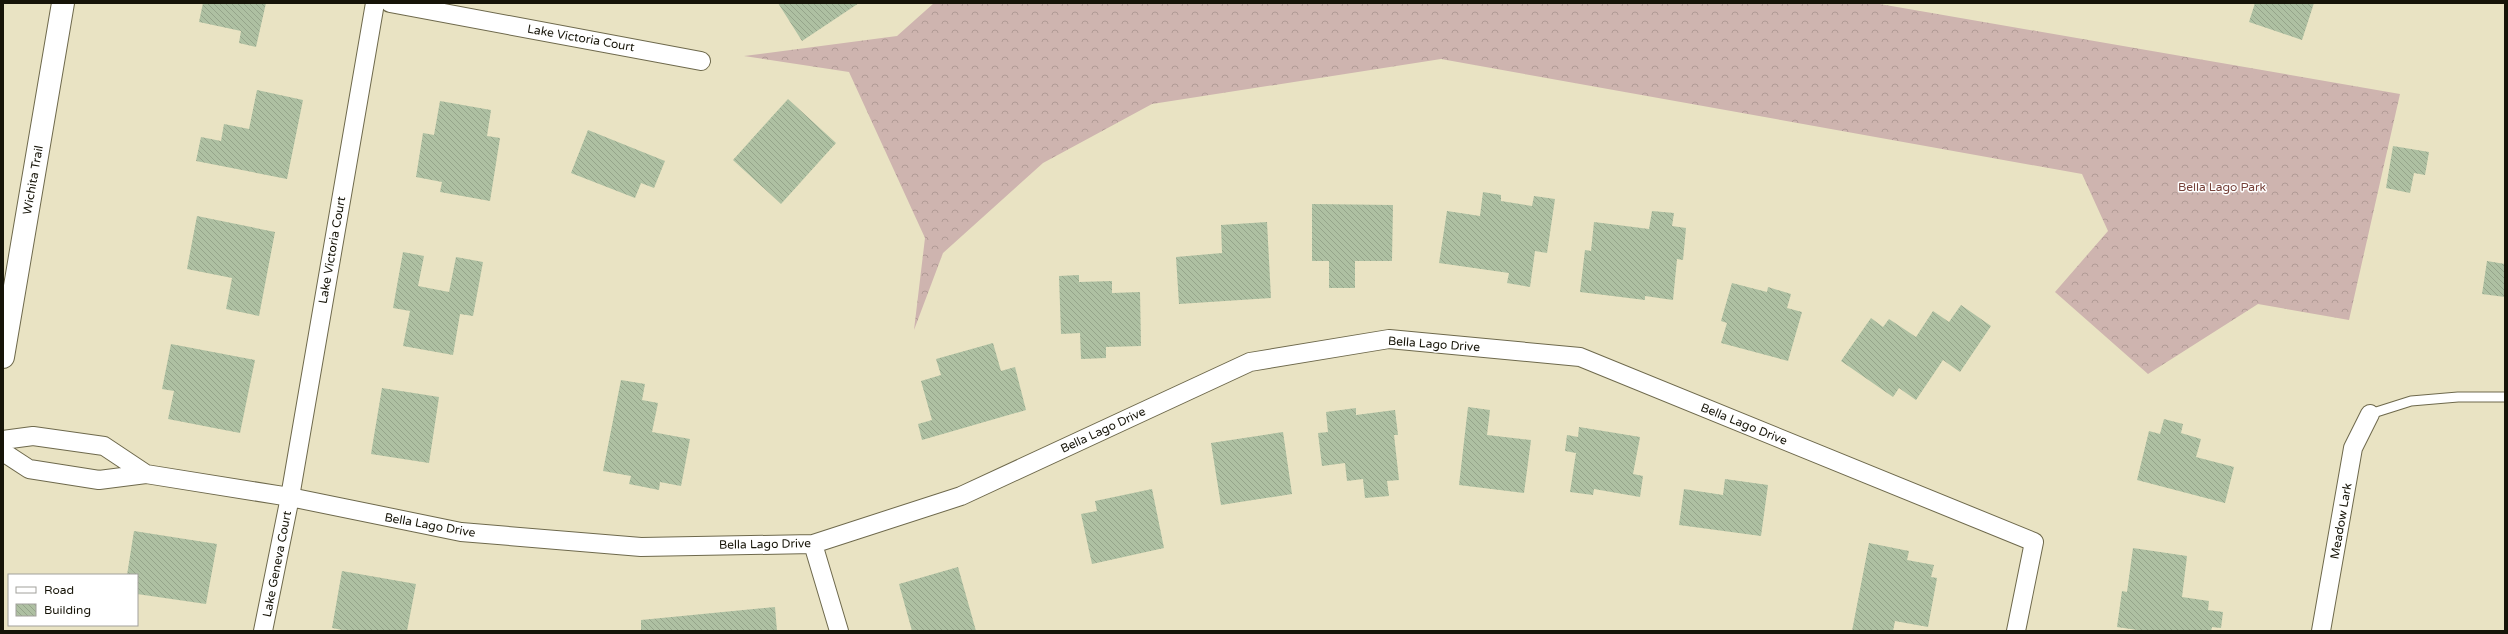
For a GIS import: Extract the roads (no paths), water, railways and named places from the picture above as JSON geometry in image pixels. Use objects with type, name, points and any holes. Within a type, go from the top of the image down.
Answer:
[{"type":"street","name":"Wichita Trail","points":[[3,357],[63,3]]},
{"type":"street","name":"Lake Victoria Court","points":[[290,497],[374,3]]},
{"type":"street","name":"Lake Victoria Court","points":[[390,3],[701,61]]},
{"type":"street","name":"Bella Lago Drive","points":[[3,452],[29,469],[99,480],[146,474],[290,497],[461,532],[641,547],[813,544],[961,496],[1250,362],[1389,339],[1580,357],[2034,542],[2016,631]]},
{"type":"street","name":"Meadow Lark","points":[[2321,631],[2353,448],[2370,414]]},
{"type":"street","name":"Bella Lago Drive","points":[[3,440],[33,436],[104,446],[146,474]]},
{"type":"street","name":"Lake Geneva Court","points":[[263,631],[290,497]]},
{"type":"street","points":[[813,544],[839,631]]},
{"type":"lane","points":[[2370,414],[2411,401],[2458,397],[2505,397]]},
{"type":"park label","name":"Bella Lago Park","points":[[2222,187]]}]
